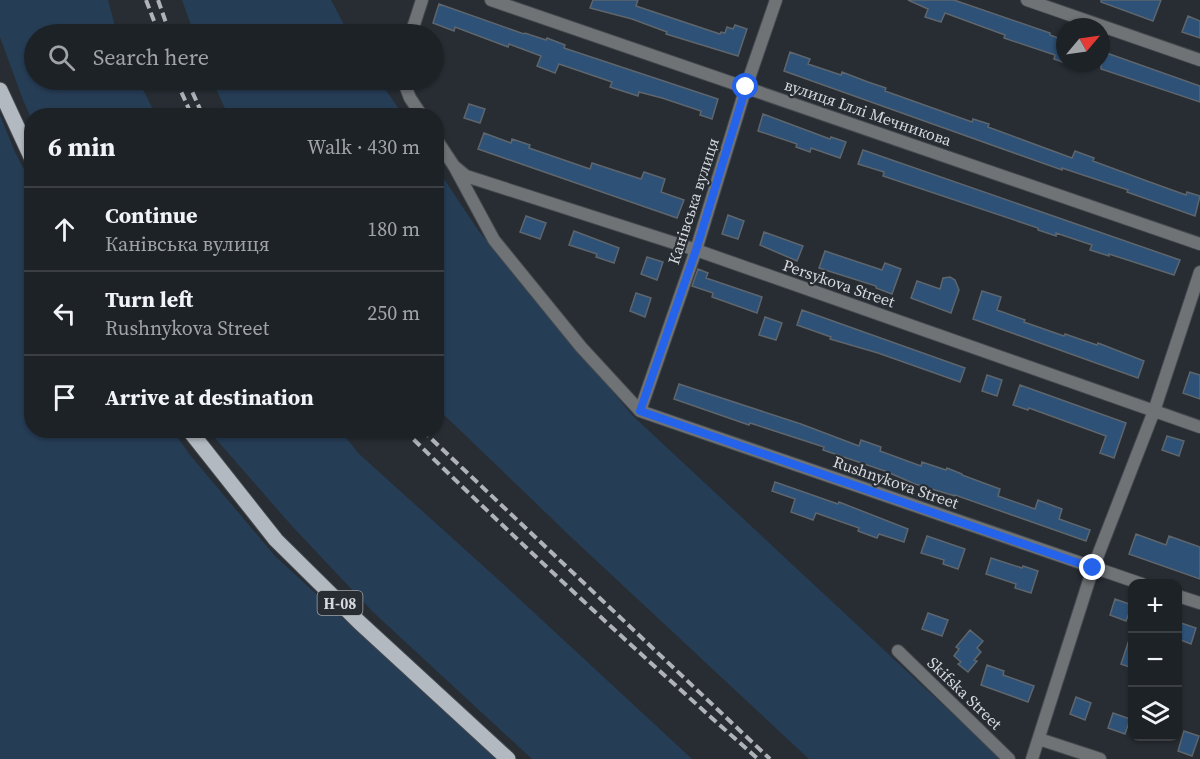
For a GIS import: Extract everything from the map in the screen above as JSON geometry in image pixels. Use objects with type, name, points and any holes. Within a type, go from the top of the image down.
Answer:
[{"type":"main road","points":[[0,90],[24,142]]},
{"type":"main road","name":"Н-08","points":[[195,438],[276,540],[360,622],[508,759]]},
{"type":"street","points":[[414,24],[422,0]]},
{"type":"street","name":"вулиця Іллі Мечникова","points":[[491,0],[1200,244]]},
{"type":"street","name":"Канівська вулиця","points":[[640,411],[696,250],[746,87],[776,0]]},
{"type":"street","points":[[1028,0],[1200,60]]},
{"type":"street","points":[[407,90],[417,108]]},
{"type":"street","points":[[444,151],[495,240],[581,347],[640,411]]},
{"type":"street","name":"Persykova Street","points":[[454,166],[466,176],[696,250],[1200,427]]},
{"type":"street","points":[[1032,759],[1093,568],[1154,411],[1200,272]]},
{"type":"street","name":"Rushnykova Street","points":[[640,411],[1128,579]]},
{"type":"street","points":[[1182,597],[1200,603]]},
{"type":"street","name":"Skifska Street","points":[[898,651],[1009,759]]},
{"type":"street","points":[[1039,739],[1100,759]]},
{"type":"shaded area","points":[[0,0],[108,0],[114,24],[24,24],[24,90],[143,90],[152,108],[27,108],[0,37]]},
{"type":"shaded area","points":[[182,0],[331,0],[344,24],[190,24]]},
{"type":"shaded area","points":[[217,90],[386,90],[398,108],[225,108]]},
{"type":"shaded area","points":[[0,115],[24,169],[24,438],[178,438],[275,556],[496,759],[0,759]]},
{"type":"shaded area","points":[[444,179],[478,230],[633,416],[1001,759],[809,759],[571,537],[444,415]]},
{"type":"shaded area","points":[[215,438],[346,438],[358,453],[692,759],[532,759],[373,612],[291,525]]},
{"type":"building","points":[[593,0],[638,0],[636,6],[720,34],[725,33],[727,27],[733,29],[735,25],[747,29],[738,56],[666,34],[667,32],[632,19],[590,8]]},
{"type":"building","points":[[908,0],[954,0],[1050,33],[1056,37],[1056,60],[1054,59],[1055,55],[1004,38],[1005,35],[945,13],[941,22],[925,17],[928,9]]},
{"type":"building","points":[[1101,0],[1161,0],[1153,21],[1101,2]]},
{"type":"building","points":[[439,4],[524,34],[546,40],[547,38],[565,45],[564,48],[718,99],[712,119],[700,115],[701,111],[662,98],[639,92],[638,96],[610,87],[612,82],[559,64],[555,73],[537,66],[541,56],[509,44],[508,47],[455,27],[454,31],[444,27],[444,24],[433,23]]},
{"type":"building","points":[[1188,16],[1200,21],[1200,38],[1182,32]]},
{"type":"building","points":[[790,52],[810,59],[808,64],[841,75],[842,72],[886,88],[885,91],[972,122],[973,119],[989,124],[988,127],[1072,158],[1075,151],[1094,158],[1093,161],[1147,181],[1186,195],[1187,192],[1200,196],[1195,216],[1127,192],[1128,190],[1062,168],[1062,170],[784,71]]},
{"type":"building","points":[[1110,54],[1200,86],[1200,102],[1110,72]]},
{"type":"building","points":[[469,104],[485,109],[480,123],[464,118]]},
{"type":"building","points":[[763,114],[830,139],[831,137],[846,142],[840,158],[811,148],[810,152],[796,147],[797,144],[758,131]]},
{"type":"building","points":[[484,133],[511,143],[512,139],[530,145],[529,148],[590,169],[592,163],[641,179],[644,172],[665,179],[661,192],[684,200],[677,218],[478,149]]},
{"type":"building","points":[[863,150],[1180,260],[1174,275],[1090,250],[1092,245],[1056,233],[1056,236],[883,176],[884,172],[858,164]]},
{"type":"building","points":[[728,215],[744,221],[738,239],[722,234]]},
{"type":"building","points":[[526,216],[546,223],[540,239],[520,232]]},
{"type":"building","points":[[574,231],[619,248],[614,263],[596,257],[597,254],[569,245]]},
{"type":"building","points":[[764,232],[803,246],[797,261],[760,245]]},
{"type":"building","points":[[825,251],[882,270],[885,263],[901,269],[892,294],[876,286],[819,268]]},
{"type":"building","points":[[647,257],[663,262],[657,280],[641,274]]},
{"type":"building","points":[[698,269],[708,273],[706,278],[762,297],[757,313],[712,297],[713,293],[692,286]]},
{"type":"building","points":[[950,277],[955,280],[959,290],[951,313],[911,298],[917,281],[940,289],[943,278]]},
{"type":"building","points":[[982,291],[1001,297],[997,310],[1025,320],[1024,322],[1064,336],[1065,334],[1097,345],[1098,343],[1144,361],[1138,378],[973,319]]},
{"type":"building","points":[[636,293],[651,298],[645,317],[630,311]]},
{"type":"building","points":[[802,310],[965,368],[960,382],[830,339],[831,337],[797,325]]},
{"type":"building","points":[[765,317],[782,323],[776,340],[759,335]]},
{"type":"building","points":[[1190,372],[1200,375],[1200,399],[1183,393]]},
{"type":"building","points":[[987,375],[1002,380],[997,396],[982,391]]},
{"type":"building","points":[[679,384],[801,424],[859,446],[861,440],[881,447],[880,451],[921,466],[922,462],[946,470],[947,468],[1000,489],[998,496],[1035,509],[1038,500],[1062,509],[1059,519],[1090,530],[1086,541],[955,495],[915,484],[823,450],[824,447],[750,423],[749,425],[674,399]]},
{"type":"building","points":[[1020,385],[1126,423],[1114,458],[1100,453],[1106,436],[1029,408],[1028,410],[1013,405]]},
{"type":"building","points":[[1167,436],[1184,441],[1179,456],[1162,450]]},
{"type":"building","points":[[775,482],[838,504],[839,502],[908,529],[904,542],[879,534],[877,538],[858,531],[859,528],[816,513],[813,520],[791,512],[795,499],[772,491]]},
{"type":"building","points":[[1136,534],[1166,545],[1169,536],[1200,547],[1200,579],[1129,554]]},
{"type":"building","points":[[927,536],[965,549],[958,569],[943,564],[944,560],[921,553]]},
{"type":"building","points":[[991,558],[1038,571],[1031,593],[1015,588],[1016,584],[986,574]]},
{"type":"building","points":[[1115,599],[1128,604],[1126,621],[1110,615]]},
{"type":"building","points":[[928,613],[948,620],[942,636],[922,629]]},
{"type":"building","points":[[1182,623],[1196,628],[1191,644],[1182,641]]},
{"type":"building","points":[[970,630],[983,641],[977,648],[981,652],[974,660],[977,661],[968,672],[958,664],[961,662],[954,656],[959,649],[956,647]]},
{"type":"building","points":[[1128,643],[1128,667],[1121,664]]},
{"type":"building","points":[[987,665],[1004,671],[1003,675],[1034,686],[1028,702],[981,685]]},
{"type":"building","points":[[1076,697],[1091,703],[1085,720],[1070,714]]},
{"type":"building","points":[[1113,713],[1128,718],[1125,734],[1108,728]]},
{"type":"building","points":[[1184,731],[1199,736],[1192,756],[1178,751]]},
{"type":"railway","points":[[146,0],[155,24]]},
{"type":"railway","points":[[158,0],[166,24]]},
{"type":"railway","points":[[180,90],[188,108]]},
{"type":"railway","points":[[191,90],[199,108]]},
{"type":"railway","points":[[412,438],[579,597],[758,759]]},
{"type":"railway","points":[[430,438],[770,759]]},
{"type":"route","points":[[746,87],[696,250],[640,411],[1093,568]]}]
